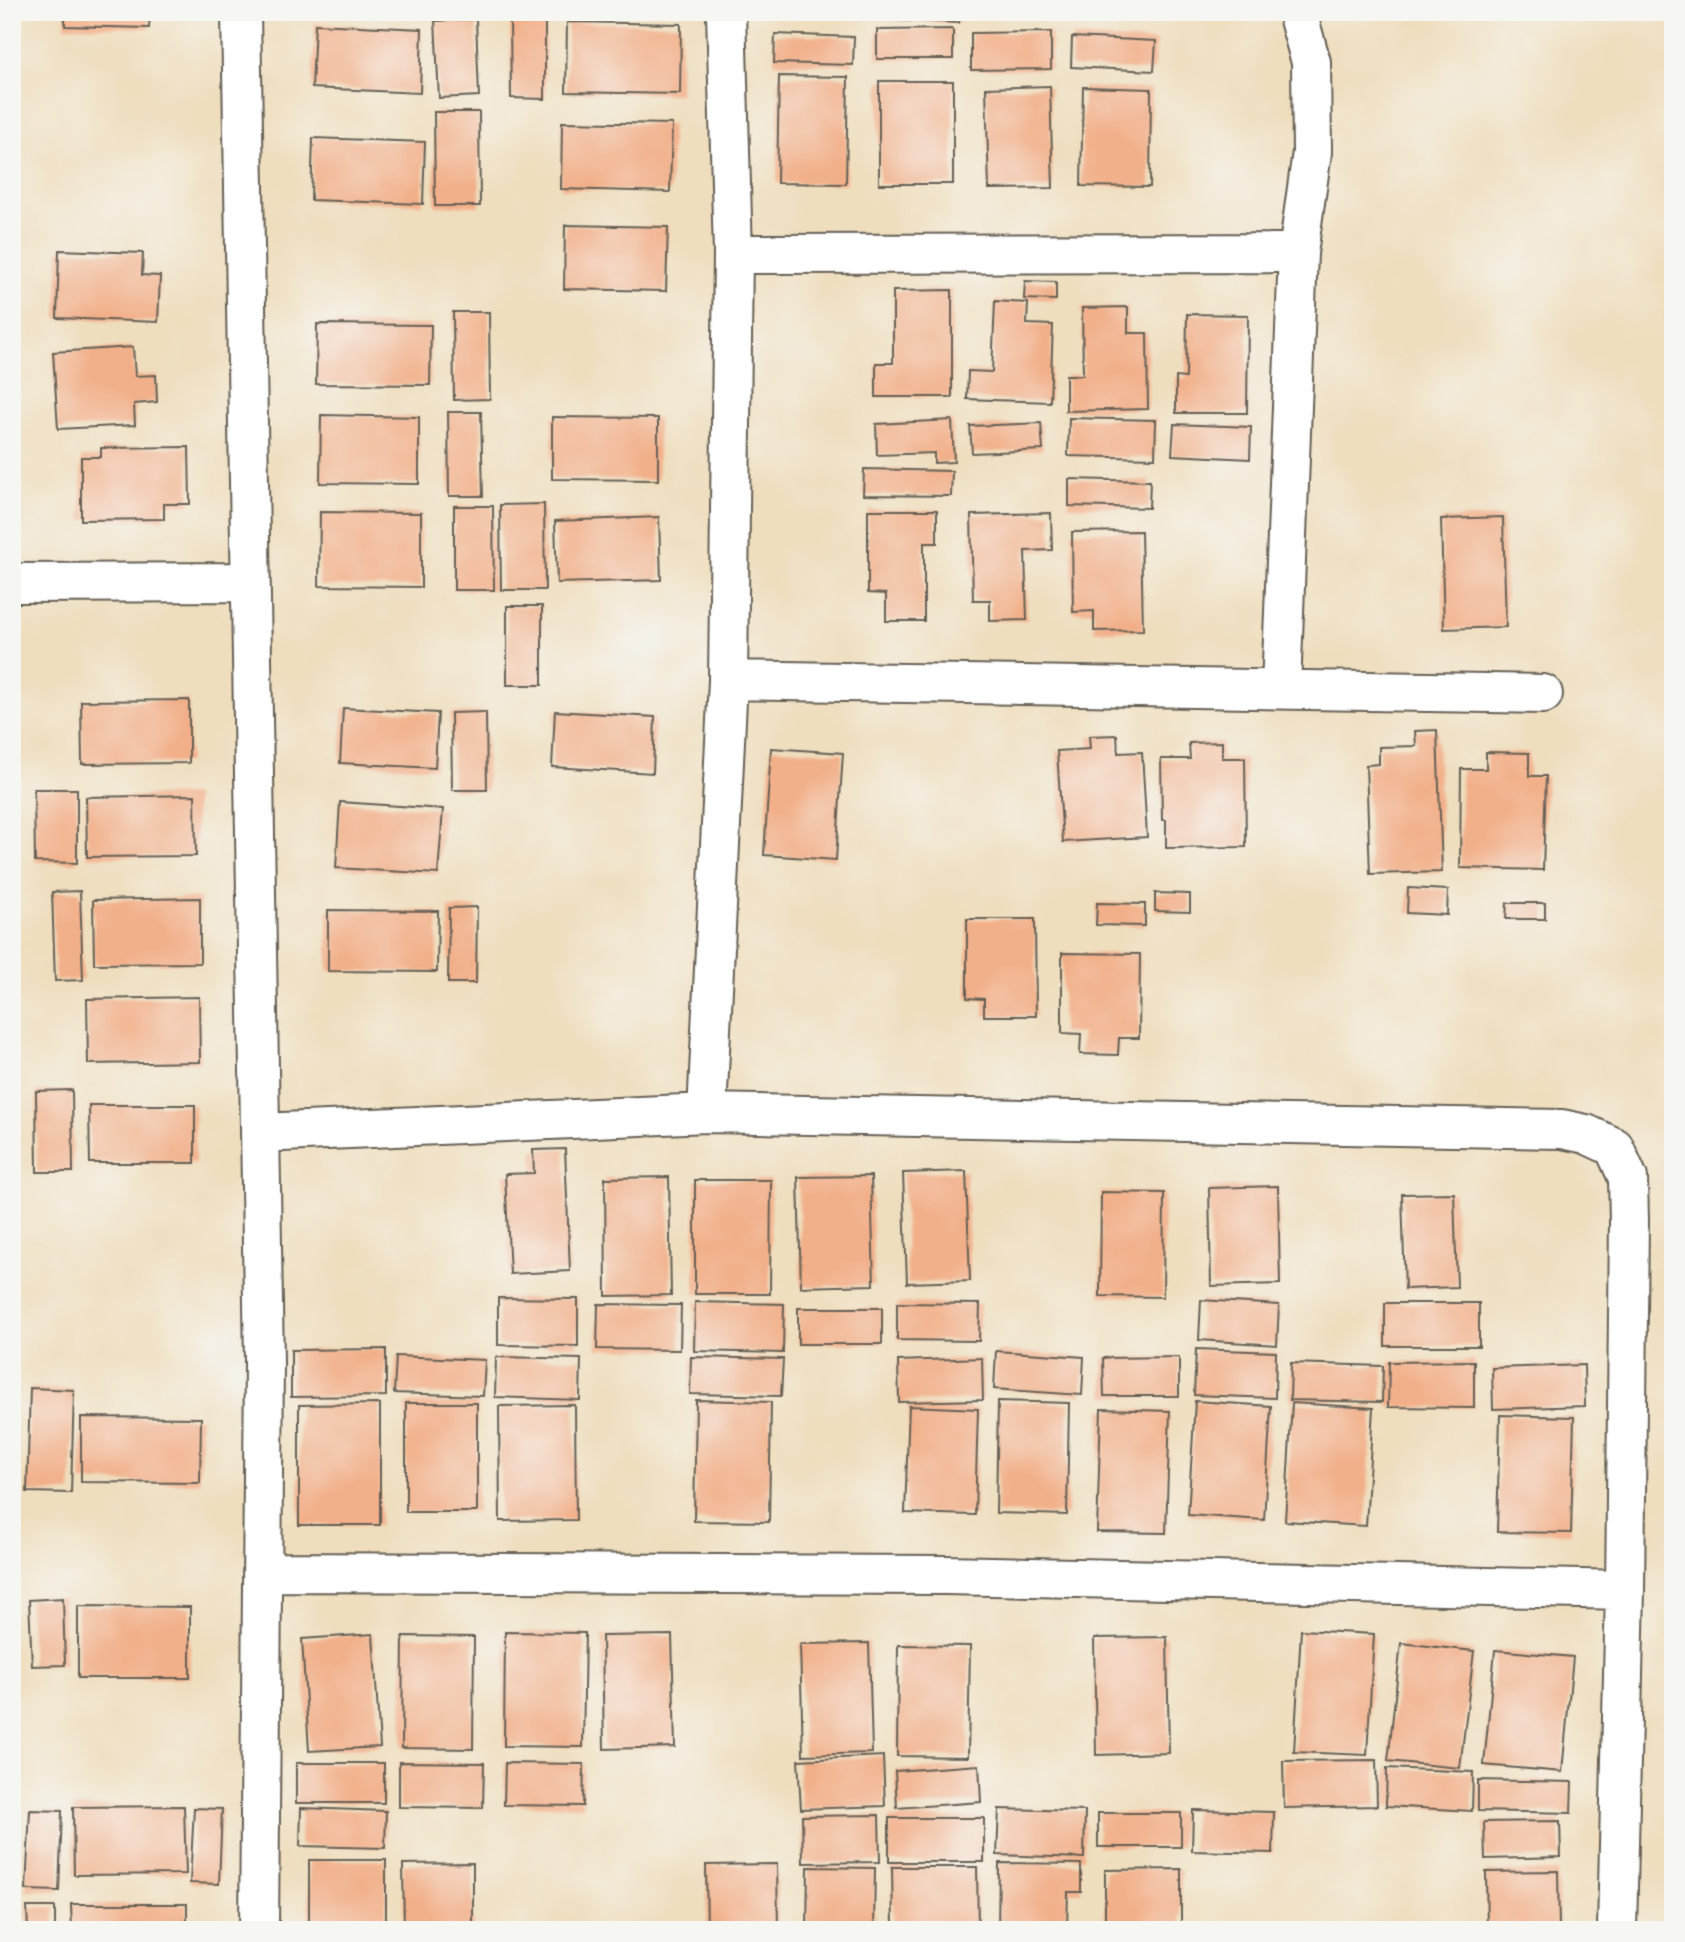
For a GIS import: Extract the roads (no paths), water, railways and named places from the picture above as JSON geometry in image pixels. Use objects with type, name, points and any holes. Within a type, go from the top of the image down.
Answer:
[{"type":"street","points":[[241,12],[264,1362],[259,1930]]},
{"type":"street","points":[[707,1112],[728,680],[733,254],[726,12]]},
{"type":"street","points":[[1281,689],[1298,253],[1312,152],[1311,62],[1297,12]]},
{"type":"street","points":[[733,254],[1298,253]]},
{"type":"street","points":[[12,583],[250,582]]},
{"type":"street","points":[[728,680],[1543,694]]},
{"type":"street","points":[[260,1133],[707,1112],[1542,1128],[1586,1134],[1614,1147],[1628,1178],[1629,1210],[1625,1590],[1617,1930]]},
{"type":"street","points":[[263,1572],[946,1575],[1625,1590]]}]
